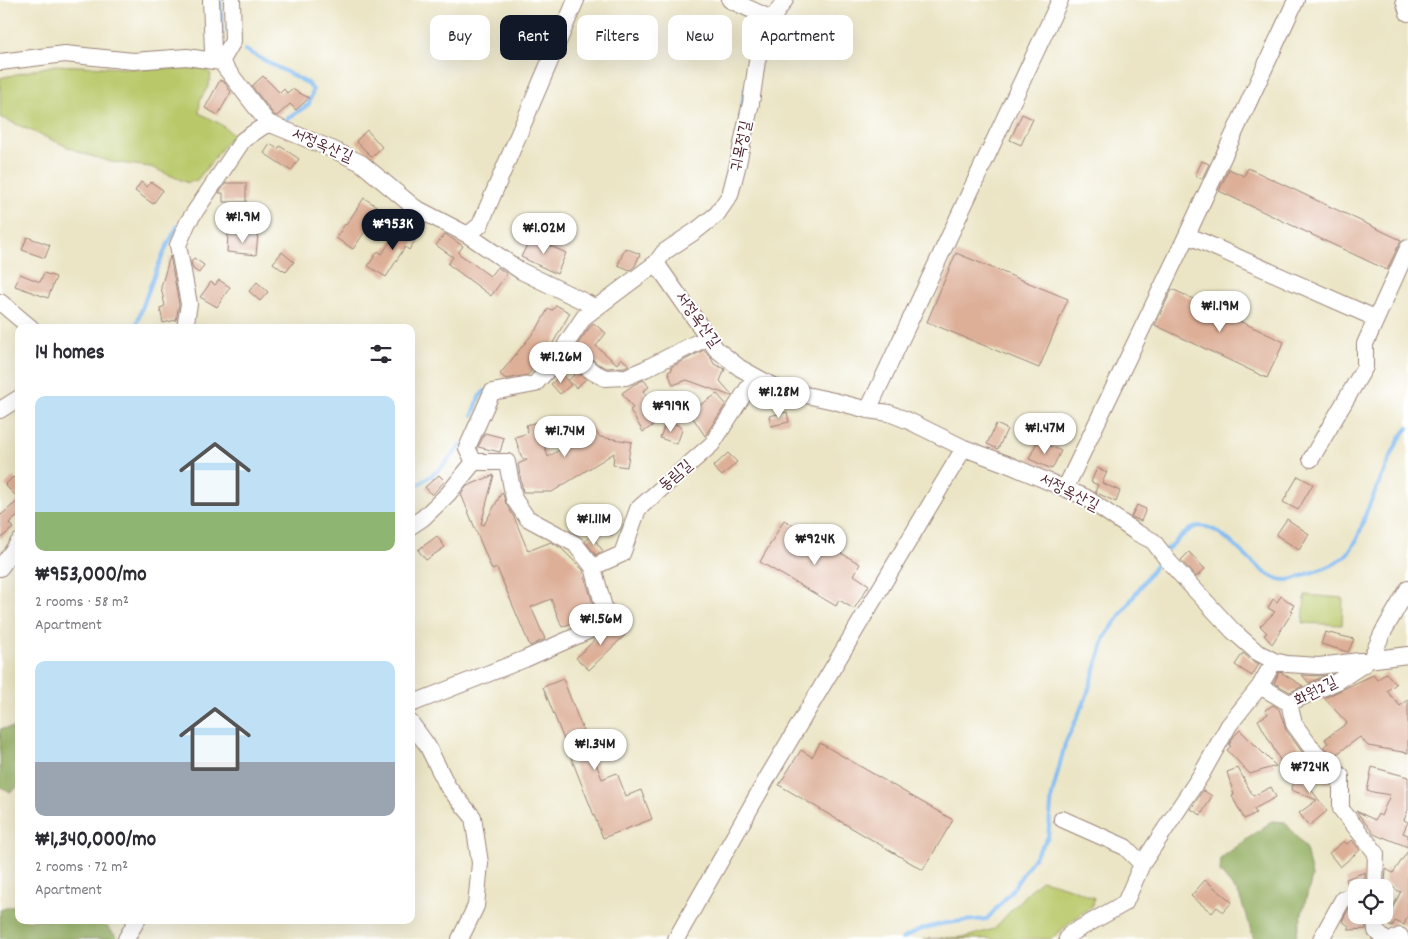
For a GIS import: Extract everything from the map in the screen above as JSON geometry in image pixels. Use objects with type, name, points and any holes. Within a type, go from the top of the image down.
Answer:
[{"type":"lane","points":[[186,324],[189,304],[178,246],[188,222],[243,140],[268,123],[213,52],[212,0]]},
{"type":"lane","points":[[221,62],[232,41],[232,0]]},
{"type":"lane","points":[[468,235],[480,225],[576,0]]},
{"type":"lane","points":[[730,0],[763,15]]},
{"type":"lane","name":"귀목정길","points":[[775,15],[784,0]]},
{"type":"lane","points":[[868,410],[1060,0]]},
{"type":"lane","points":[[1065,489],[1187,235],[1296,0]]},
{"type":"lane","points":[[1404,0],[1408,12]]},
{"type":"lane","points":[[0,62],[65,54],[133,61],[187,57],[221,62]]},
{"type":"lane","name":"귀목정길","points":[[656,264],[664,252],[717,214],[730,195],[752,103],[757,60]]},
{"type":"lane","name":"서정옥산길","points":[[268,123],[361,163],[414,207],[468,235],[521,271],[596,308]]},
{"type":"lane","points":[[1187,235],[1375,318]]},
{"type":"lane","points":[[1311,459],[1365,367],[1365,344],[1375,318],[1408,248]]},
{"type":"lane","points":[[474,462],[467,448],[492,392],[535,384],[565,350],[566,344],[584,317],[656,264]]},
{"type":"lane","name":"서정옥산길","points":[[656,264],[716,349],[740,368],[778,389],[868,410],[889,413],[964,448],[1085,498],[1152,541],[1233,631],[1257,652],[1274,661],[1287,664],[1318,666],[1408,655]]},
{"type":"lane","points":[[0,302],[26,324]]},
{"type":"lane","points":[[565,350],[593,372],[605,378],[626,377],[708,337]]},
{"type":"lane","name":"동림길","points":[[593,568],[622,554],[638,508],[712,444],[755,376]]},
{"type":"lane","points":[[0,410],[15,401]]},
{"type":"lane","points":[[676,939],[769,775],[964,448]]},
{"type":"lane","points":[[415,523],[448,494],[474,462]]},
{"type":"lane","points":[[415,702],[525,659],[590,630],[606,616],[593,568],[575,544],[528,518],[514,499],[507,462],[474,462]]},
{"type":"lane","points":[[0,568],[15,547]]},
{"type":"lane","points":[[1371,659],[1382,634],[1408,588]]},
{"type":"lane","name":"화원2길","points":[[1371,659],[1338,681],[1289,703],[1294,724],[1315,753],[1341,776],[1341,809],[1376,853],[1375,879]]},
{"type":"lane","points":[[1067,939],[1070,934],[1125,903],[1142,864],[1201,775],[1229,725],[1260,686],[1274,661]]},
{"type":"lane","points":[[1260,686],[1289,703]]},
{"type":"lane","points":[[415,728],[427,744],[448,787],[473,817],[480,863],[476,906],[460,939]]},
{"type":"lane","points":[[1062,819],[1125,847],[1142,864]]},
{"type":"lane","points":[[1321,939],[1343,899],[1348,897]]},
{"type":"lane","points":[[126,939],[135,924]]},
{"type":"lane","points":[[1376,924],[1376,930],[1384,939]]},
{"type":"lane","points":[[1394,939],[1400,936],[1402,939]]},
{"type":"green space","points":[[55,65],[148,69],[205,68],[211,74],[209,85],[200,100],[199,113],[219,123],[233,134],[197,180],[188,183],[151,167],[111,162],[84,154],[0,117],[0,78]]},
{"type":"green space","points":[[1305,595],[1343,598],[1342,625],[1303,623]]},
{"type":"green space","points":[[15,727],[15,789],[10,793],[0,786],[0,729]]},
{"type":"green space","points":[[1272,821],[1285,822],[1306,849],[1312,877],[1295,939],[1254,939],[1239,895],[1220,872],[1221,858]]},
{"type":"green space","points":[[1041,880],[1055,883],[1094,898],[1093,905],[1051,939],[924,939],[966,937],[994,929]]},
{"type":"green space","points":[[15,905],[15,924],[105,924],[119,939],[0,939],[0,910]]},
{"type":"building","points":[[263,76],[280,93],[284,89],[287,93],[292,89],[309,98],[296,110],[290,104],[277,116],[274,115],[252,86]]},
{"type":"building","points":[[220,80],[224,82],[231,92],[218,115],[205,108]]},
{"type":"building","points":[[1022,114],[1033,119],[1021,145],[1010,140]]},
{"type":"building","points":[[367,130],[382,147],[372,157],[356,141]]},
{"type":"building","points":[[270,144],[278,149],[280,146],[299,159],[291,171],[264,153]]},
{"type":"building","points":[[1202,161],[1209,164],[1202,179],[1195,176]]},
{"type":"building","points":[[1248,168],[1401,240],[1387,270],[1219,191],[1229,169],[1244,176]]},
{"type":"building","points":[[141,182],[147,187],[151,182],[163,190],[153,204],[135,191]]},
{"type":"building","points":[[226,183],[246,183],[246,202],[223,202],[223,193],[219,193]]},
{"type":"building","points":[[364,198],[381,209],[353,249],[336,238]]},
{"type":"building","points":[[401,225],[418,236],[409,250],[405,247],[386,277],[368,266],[378,251],[382,254]]},
{"type":"building","points":[[243,232],[258,234],[256,255],[227,252],[228,234],[242,236]]},
{"type":"building","points":[[445,234],[463,246],[458,253],[490,276],[497,267],[507,274],[491,296],[448,264],[453,257],[436,245]]},
{"type":"building","points":[[27,237],[50,245],[45,258],[22,250]]},
{"type":"building","points":[[531,237],[566,253],[557,274],[521,257]]},
{"type":"building","points":[[625,248],[640,254],[635,266],[630,270],[618,265]]},
{"type":"building","points":[[282,252],[294,262],[286,272],[273,263]]},
{"type":"building","points":[[956,253],[1068,299],[1039,368],[927,322]]},
{"type":"building","points":[[170,256],[179,304],[176,320],[163,323],[160,308],[165,306],[161,287]]},
{"type":"building","points":[[194,258],[204,265],[199,273],[193,269],[191,262]]},
{"type":"building","points":[[44,273],[56,277],[48,298],[15,286],[20,274],[40,282]]},
{"type":"building","points":[[219,280],[230,287],[217,307],[200,297],[211,282],[215,285]]},
{"type":"building","points":[[257,282],[268,292],[260,301],[249,291]]},
{"type":"building","points":[[1172,289],[1284,342],[1267,378],[1155,325]]},
{"type":"building","points":[[556,305],[570,313],[545,357],[528,375],[506,379],[500,374],[538,327],[548,309],[553,310]]},
{"type":"building","points":[[593,323],[606,333],[596,346],[617,364],[621,358],[629,365],[607,368],[598,364],[576,346]]},
{"type":"building","points":[[704,350],[714,364],[725,369],[720,381],[731,396],[687,380],[673,385],[668,372],[672,370],[671,367]]},
{"type":"building","points":[[577,372],[586,379],[576,388],[569,380]]},
{"type":"building","points":[[562,374],[571,385],[560,394],[551,384]]},
{"type":"building","points":[[644,380],[649,387],[643,391],[660,421],[643,432],[630,410],[633,408],[622,393]]},
{"type":"building","points":[[717,394],[726,404],[705,436],[689,412]]},
{"type":"building","points":[[787,412],[789,422],[771,426],[769,416]]},
{"type":"building","points":[[587,421],[600,437],[633,442],[631,443],[627,467],[613,465],[614,453],[552,492],[523,492],[518,464],[527,460],[522,458],[515,437],[528,433],[526,425],[537,422],[548,457],[582,436],[576,429]]},
{"type":"building","points":[[666,421],[678,425],[682,430],[677,444],[660,438]]},
{"type":"building","points":[[996,424],[1007,429],[998,449],[987,444]]},
{"type":"building","points":[[485,433],[504,438],[500,452],[478,447]]},
{"type":"building","points":[[1038,440],[1061,451],[1052,469],[1029,459]]},
{"type":"building","points":[[728,453],[737,462],[722,476],[713,467]]},
{"type":"building","points":[[1097,468],[1107,472],[1102,483],[1120,491],[1116,502],[1095,492],[1098,485],[1091,482]]},
{"type":"building","points":[[439,475],[445,481],[432,495],[425,487]]},
{"type":"building","points":[[494,475],[481,524],[484,525],[502,492],[528,551],[551,542],[561,548],[583,570],[595,611],[591,615],[562,627],[551,599],[531,607],[545,639],[530,646],[497,568],[492,570],[461,494],[467,486]]},
{"type":"building","points":[[1298,476],[1313,484],[1298,510],[1283,502]]},
{"type":"building","points":[[13,477],[15,479],[15,495],[5,485]]},
{"type":"building","points":[[15,503],[15,518],[9,523],[13,528],[0,539],[0,514]]},
{"type":"building","points":[[1137,505],[1146,509],[1141,521],[1131,517]]},
{"type":"building","points":[[596,512],[607,516],[606,521],[616,525],[612,535],[590,526]]},
{"type":"building","points":[[1287,519],[1309,534],[1299,550],[1276,535]]},
{"type":"building","points":[[784,520],[860,564],[854,575],[869,585],[854,609],[839,600],[836,606],[760,562]]},
{"type":"building","points":[[437,536],[445,547],[426,560],[418,550]]},
{"type":"building","points":[[592,536],[603,551],[596,555],[585,541]]},
{"type":"building","points":[[1189,552],[1205,569],[1196,577],[1181,560]]},
{"type":"building","points":[[1281,596],[1294,605],[1291,610],[1293,611],[1272,644],[1264,635],[1267,633],[1260,626],[1275,612],[1268,608],[1273,599],[1277,602]]},
{"type":"building","points":[[613,622],[625,635],[589,670],[576,658]]},
{"type":"building","points":[[1325,632],[1354,639],[1348,652],[1321,644]]},
{"type":"building","points":[[1243,653],[1259,664],[1252,676],[1235,665]]},
{"type":"building","points":[[1279,672],[1303,686],[1290,692],[1274,683]]},
{"type":"building","points":[[1386,673],[1396,684],[1387,691],[1400,706],[1408,699],[1408,753],[1368,746],[1360,737],[1334,756],[1323,747],[1328,743],[1325,739],[1347,723],[1324,698],[1373,675],[1377,680]]},
{"type":"building","points":[[1302,675],[1319,676],[1327,675],[1309,683]]},
{"type":"building","points":[[563,679],[602,779],[617,773],[626,796],[641,790],[652,819],[603,838],[543,687]]},
{"type":"building","points":[[1273,705],[1279,709],[1286,730],[1305,756],[1282,764],[1258,720],[1268,714],[1265,710]]},
{"type":"building","points":[[1240,730],[1276,766],[1250,774],[1227,750],[1231,746],[1229,745],[1234,736]]},
{"type":"building","points":[[820,743],[953,820],[923,870],[779,785],[801,750],[812,757]]},
{"type":"building","points":[[1308,767],[1331,780],[1331,783],[1312,779],[1311,781],[1301,776],[1327,811],[1309,826],[1299,813],[1317,800],[1291,790],[1296,774]]},
{"type":"building","points":[[1372,767],[1408,777],[1408,810],[1404,820],[1408,822],[1403,833],[1408,835],[1408,847],[1374,834],[1356,811],[1375,820],[1378,814],[1381,816],[1390,795],[1367,791]]},
{"type":"building","points":[[1238,768],[1253,796],[1271,787],[1276,797],[1254,809],[1256,813],[1244,819],[1232,796],[1234,795],[1227,772]]},
{"type":"building","points":[[1203,790],[1212,796],[1201,815],[1191,809]]},
{"type":"building","points":[[1352,840],[1360,850],[1340,867],[1329,853],[1344,841],[1347,844]]},
{"type":"building","points":[[1408,851],[1408,915],[1404,925],[1395,921],[1392,927],[1386,924],[1393,924],[1393,907],[1401,891],[1393,887],[1393,879],[1385,879],[1386,869],[1393,873]]},
{"type":"building","points":[[1365,872],[1365,879],[1348,879],[1348,887],[1346,879]]},
{"type":"building","points":[[1205,880],[1232,902],[1223,912],[1217,907],[1212,913],[1191,896]]},
{"type":"building","points":[[1348,910],[1348,924],[1366,924],[1366,929],[1349,930],[1349,926],[1342,921]]},
{"type":"waterway","points":[[220,0],[222,34]]},
{"type":"waterway","points":[[245,50],[307,83],[313,90],[309,104],[286,120]]},
{"type":"waterway","points":[[740,117],[745,89]]},
{"type":"waterway","points":[[136,324],[159,263],[178,226]]},
{"type":"waterway","points":[[473,415],[479,397],[485,391]]},
{"type":"waterway","points":[[1165,551],[1191,529],[1207,527],[1218,532],[1264,572],[1276,578],[1293,579],[1332,565],[1344,557],[1355,542],[1368,507],[1393,452],[1401,436],[1408,428]]},
{"type":"waterway","points":[[415,487],[440,469],[461,445]]},
{"type":"waterway","points":[[902,939],[912,933],[933,926],[987,919],[1010,893],[1048,837],[1052,795],[1065,744],[1086,698],[1105,637],[1160,559]]}]
